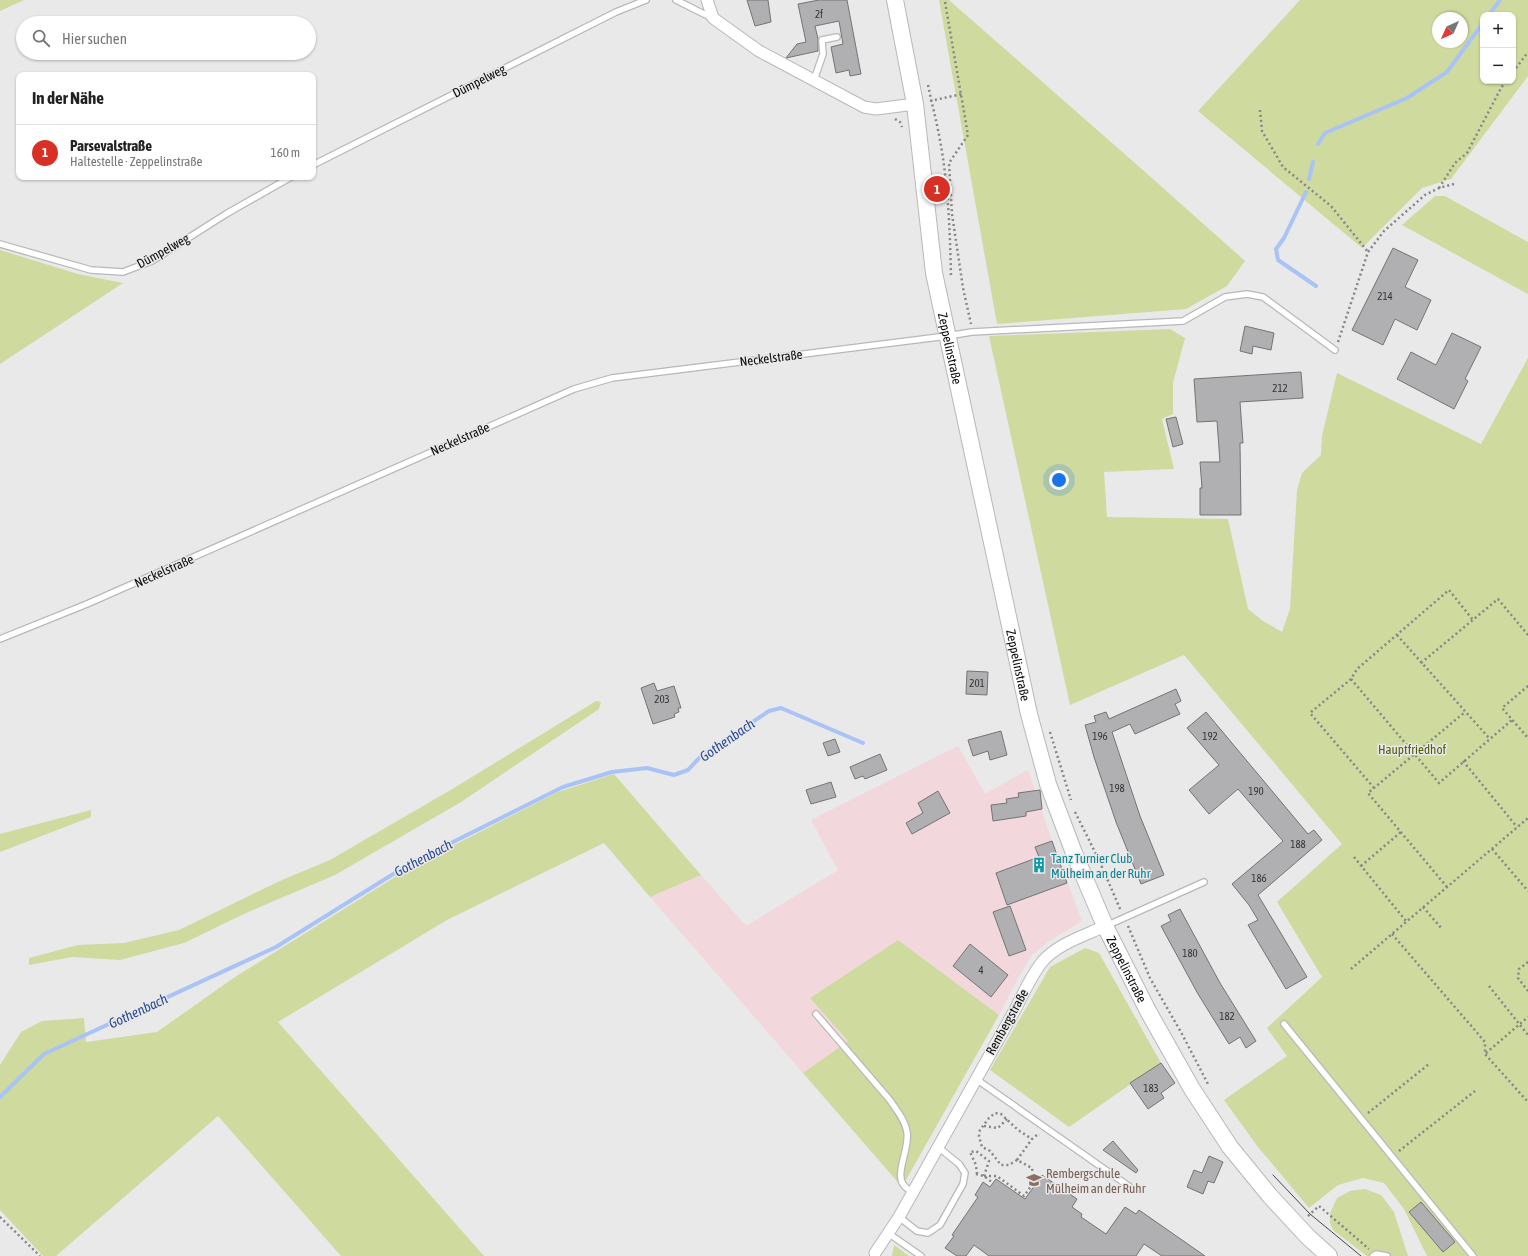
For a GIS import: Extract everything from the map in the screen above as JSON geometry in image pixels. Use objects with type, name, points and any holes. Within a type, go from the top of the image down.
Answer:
[{"type":"main road","name":"Zeppelinstraße","points":[[895,0],[916,104],[934,273],[1029,714],[1048,784],[1074,853],[1105,926],[1148,1011],[1192,1089],[1230,1147],[1270,1196],[1308,1238],[1329,1256]]},
{"type":"street","points":[[707,0],[712,18],[760,51],[864,107],[876,109],[916,104]]},
{"type":"street","name":"Rembergstraße","points":[[873,1255],[899,1217],[1033,975],[1043,961],[1060,947],[1105,926]]},
{"type":"lane","name":"Dümpelweg","points":[[316,163],[609,16],[646,0]]},
{"type":"lane","points":[[676,0],[712,18]]},
{"type":"lane","points":[[814,80],[823,54],[822,40],[838,37]]},
{"type":"lane","name":"Dümpelweg","points":[[0,244],[91,270],[123,272],[152,260],[226,214],[286,180]]},
{"type":"lane","name":"Neckelstraße","points":[[0,639],[94,601],[574,389],[612,378],[972,332],[1183,321],[1225,297],[1247,294],[1263,297],[1335,350]]},
{"type":"lane","points":[[1105,926],[1204,882]]},
{"type":"lane","points":[[816,1014],[889,1099],[899,1115],[907,1132],[908,1140],[900,1176],[902,1184],[913,1192]]},
{"type":"lane","points":[[1284,1024],[1473,1256]]},
{"type":"lane","points":[[976,1079],[1130,1187]]},
{"type":"lane","points":[[899,1217],[917,1231],[928,1233],[940,1225],[948,1211],[963,1184],[965,1173],[959,1164],[938,1147]]},
{"type":"lane","points":[[888,1233],[921,1256]]},
{"type":"lane","points":[[1374,1255],[1387,1256]]},
{"type":"path","points":[[945,2],[968,134],[949,163],[953,221],[963,288],[972,332]]},
{"type":"path","points":[[1516,68],[1528,52]]},
{"type":"path","points":[[927,82],[938,130],[949,216],[951,279]]},
{"type":"path","points":[[1439,188],[1455,163],[1467,153],[1504,84]]},
{"type":"path","points":[[916,104],[962,94]]},
{"type":"path","points":[[884,108],[887,117],[894,118],[900,122],[904,129]]},
{"type":"path","points":[[1260,110],[1262,131],[1284,167],[1331,206],[1368,252]]},
{"type":"path","points":[[1335,350],[1368,252],[1384,231],[1425,195],[1439,188],[1454,184]]},
{"type":"path","points":[[1374,788],[1310,713],[1351,679],[1357,669],[1449,590],[1474,620]]},
{"type":"path","points":[[1421,663],[1498,600],[1528,635]]},
{"type":"path","points":[[1397,635],[1489,738]]},
{"type":"path","points":[[1351,679],[1439,782],[1512,720]]},
{"type":"path","points":[[1528,686],[1502,708],[1528,738]]},
{"type":"path","points":[[1447,887],[1368,793],[1465,712]]},
{"type":"path","points":[[1049,727],[1073,807],[1099,860],[1150,978],[1182,1034],[1209,1086]]},
{"type":"path","points":[[1463,761],[1517,828]]},
{"type":"path","points":[[1351,969],[1528,818]]},
{"type":"path","points":[[1361,866],[1401,832]]},
{"type":"path","points":[[1492,849],[1528,891]]},
{"type":"path","points":[[1354,858],[1406,922]]},
{"type":"path","points":[[1423,907],[1442,929]]},
{"type":"path","points":[[1392,934],[1485,1042],[1485,1054],[1528,1102]]},
{"type":"path","points":[[1528,962],[1519,969],[1518,978],[1528,991]]},
{"type":"path","points":[[1489,986],[1528,1035]]},
{"type":"path","points":[[1485,1054],[1528,1017]]},
{"type":"path","points":[[1362,1118],[1429,1064]]},
{"type":"path","points":[[1392,1156],[1475,1092]]},
{"type":"path","points":[[1032,1139],[1018,1130],[1001,1114],[995,1113],[980,1130],[979,1136],[982,1147],[990,1151],[1001,1164],[1008,1165],[1017,1160],[1032,1139],[1037,1135],[1045,1137],[1050,1130]]},
{"type":"path","points":[[984,1126],[998,1128],[1007,1119]]},
{"type":"path","points":[[984,1176],[989,1161],[976,1151],[970,1152],[978,1174],[984,1176],[997,1176],[1024,1196],[1034,1182],[1032,1168],[1017,1160]]},
{"type":"path","points":[[984,1176],[993,1183]]},
{"type":"path","points":[[1303,1214],[1306,1218],[1319,1206],[1374,1255]]},
{"type":"path","points":[[0,1217],[40,1256]]},
{"type":"shaded area","points":[[958,746],[985,794],[1028,770],[1052,841],[1082,921],[1049,941],[1032,955],[999,1015],[898,940],[810,998],[848,1041],[803,1073],[650,897],[701,875],[746,926],[838,870],[811,820]]},
{"type":"green space","points":[[0,0],[24,0],[0,11]]},
{"type":"green space","points":[[939,0],[949,0],[1245,261],[1227,286],[1186,309],[997,324]]},
{"type":"green space","points":[[1300,0],[1528,0],[1528,76],[1451,179],[1422,188],[1362,248],[1198,111]]},
{"type":"green space","points":[[1435,196],[1445,196],[1528,242],[1528,294],[1402,225]]},
{"type":"green space","points":[[0,250],[78,274],[123,283],[0,364]]},
{"type":"green space","name":"Hauptfriedhof","points":[[1170,329],[1185,338],[1173,383],[1173,414],[1162,419],[1174,469],[1104,472],[1107,517],[1228,519],[1248,609],[1263,621],[1282,632],[1290,609],[1297,490],[1302,473],[1321,455],[1322,436],[1337,373],[1481,444],[1528,358],[1528,1256],[1427,1256],[1404,1209],[1384,1183],[1363,1178],[1338,1185],[1309,1208],[1258,1147],[1224,1100],[1287,1056],[1267,1028],[1322,977],[1277,902],[1342,844],[1184,655],[1070,705],[989,336]]},
{"type":"green space","points":[[596,701],[601,702],[599,709],[461,802],[335,875],[246,913],[184,943],[120,960],[72,957],[29,965],[29,958],[78,945],[124,943],[179,930],[282,880],[330,860],[454,788]]},
{"type":"green space","points":[[614,774],[701,875],[650,897],[604,843],[447,920],[278,1022],[484,1256],[341,1256],[218,1116],[56,1256],[43,1256],[0,1210],[0,1065],[21,1032],[42,1021],[84,1018],[86,1042],[157,1032],[235,977],[411,867],[558,792]]},
{"type":"green space","points":[[91,810],[91,817],[0,852],[0,834]]},
{"type":"green space","points":[[898,940],[999,1015],[902,1187],[803,1073],[848,1041],[810,998]]},
{"type":"green space","points":[[1085,948],[1099,953],[1161,1063],[1069,1127],[990,1070],[1050,967]]},
{"type":"green space","points":[[1365,1189],[1381,1195],[1394,1212],[1408,1256],[1367,1256],[1333,1230],[1330,1223],[1330,1213],[1337,1198],[1350,1191]]},
{"type":"green space","points":[[894,1245],[909,1256],[892,1256]]},
{"type":"building","points":[[747,0],[768,0],[771,22],[755,26]]},
{"type":"building","points":[[819,0],[847,0],[861,74],[850,76],[849,70],[836,73],[831,47],[843,44],[839,21],[815,26],[818,39],[818,51],[786,58],[797,44],[806,42],[798,4]]},
{"type":"building","points":[[1393,248],[1418,260],[1405,287],[1431,300],[1417,330],[1395,319],[1383,345],[1352,330]]},
{"type":"building","points":[[1245,326],[1274,333],[1271,350],[1253,346],[1252,354],[1240,351]]},
{"type":"building","points":[[1452,333],[1481,347],[1465,379],[1468,381],[1454,409],[1397,379],[1411,352],[1436,365]]},
{"type":"building","points":[[1301,372],[1303,398],[1240,402],[1243,443],[1240,443],[1241,515],[1200,515],[1200,488],[1202,488],[1200,462],[1220,462],[1217,421],[1197,422],[1194,379]]},
{"type":"building","points":[[1176,417],[1183,444],[1173,447],[1166,419]]},
{"type":"building","points":[[967,671],[988,672],[987,695],[966,694]]},
{"type":"building","points":[[654,683],[657,691],[674,686],[681,708],[678,708],[679,712],[674,714],[675,717],[653,724],[641,688]]},
{"type":"building","points":[[1176,689],[1181,701],[1175,704],[1180,714],[1135,734],[1130,724],[1112,732],[1140,816],[1164,875],[1141,884],[1116,822],[1085,725],[1096,722],[1094,716],[1106,712],[1109,719]]},
{"type":"building","points":[[1206,712],[1308,834],[1314,830],[1322,840],[1258,895],[1307,977],[1286,989],[1248,925],[1258,920],[1249,905],[1232,884],[1283,841],[1238,789],[1209,814],[1189,790],[1219,765],[1187,728]]},
{"type":"building","points":[[1001,731],[1007,755],[990,760],[988,751],[973,756],[968,740]]},
{"type":"building","points":[[835,739],[840,752],[828,756],[823,743]]},
{"type":"building","points":[[880,754],[887,770],[865,779],[863,776],[855,779],[850,767]]},
{"type":"building","points":[[831,782],[836,797],[811,804],[806,790]]},
{"type":"building","points":[[1040,790],[1042,809],[1026,812],[1026,816],[993,821],[991,805],[1007,803],[1006,799],[1019,797],[1018,793]]},
{"type":"building","points":[[938,791],[950,813],[912,834],[906,823],[923,813],[918,803]]},
{"type":"building","name":"Tanz Turnier Club Mülheim an der Ruhr","points":[[1052,841],[1067,883],[1007,905],[996,873],[1039,857],[1035,847]]},
{"type":"building","points":[[1010,906],[1026,950],[1009,956],[993,912]]},
{"type":"building","points":[[1180,909],[1220,983],[1256,1041],[1246,1048],[1240,1037],[1229,1044],[1198,994],[1161,926],[1171,921],[1168,915]]},
{"type":"building","points":[[970,944],[1008,975],[991,997],[953,966]]},
{"type":"building","points":[[1161,1063],[1175,1083],[1161,1093],[1164,1098],[1148,1109],[1130,1083]]},
{"type":"building","points":[[1113,1141],[1138,1170],[1136,1173],[1103,1150]]},
{"type":"building","points":[[1209,1156],[1223,1162],[1214,1183],[1208,1181],[1203,1194],[1187,1187],[1194,1170],[1202,1173]]},
{"type":"building","points":[[1042,1175],[1077,1199],[1072,1207],[1082,1214],[1081,1217],[1106,1234],[1125,1207],[1136,1214],[1139,1210],[1205,1256],[1162,1256],[1144,1244],[1136,1256],[989,1256],[974,1245],[966,1256],[957,1256],[945,1248],[978,1197],[975,1195],[983,1182],[990,1187],[996,1179],[1025,1199]]},
{"type":"building","points":[[1421,1202],[1455,1242],[1443,1252],[1409,1212]]},
{"type":"waterway","points":[[1491,12],[1500,0]]},
{"type":"waterway","points":[[1318,144],[1325,133],[1407,98],[1447,72],[1480,27]]},
{"type":"waterway","points":[[1309,179],[1313,162]]},
{"type":"waterway","points":[[1306,192],[1284,238],[1276,249],[1278,260],[1316,286]]},
{"type":"waterway","name":"Gothenbach","points":[[0,1097],[44,1054],[276,947],[411,863],[563,787],[612,772],[647,768],[674,775],[688,770],[701,756],[769,711],[781,708],[863,743]]},
{"type":"tram line","points":[[1273,1175],[1310,1214],[1361,1256]]},
{"type":"place","name":"Parsevalstraße","points":[[937,189]]},
{"type":"place","name":"Tanz Turnier Club Mülheim an der Ruhr","points":[[1039,865]]},
{"type":"place","name":"Rembergschule Mülheim an der Ruhr","points":[[1034,1180]]}]
